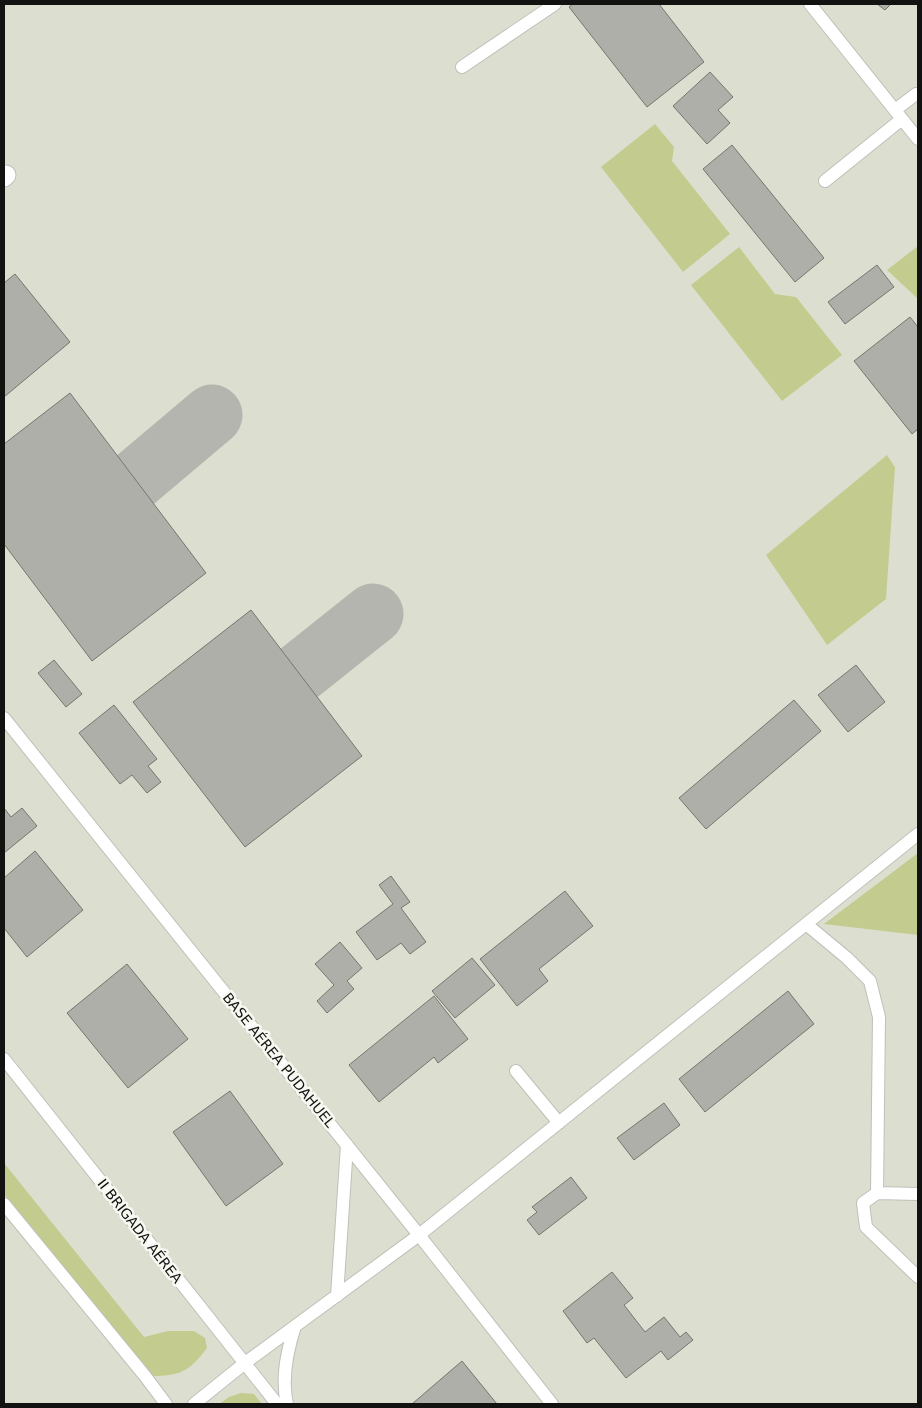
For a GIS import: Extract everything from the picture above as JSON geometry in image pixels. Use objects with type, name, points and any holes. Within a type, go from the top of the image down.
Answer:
[{"type":"lane","points":[[462,67],[554,4]]},
{"type":"lane","points":[[814,6],[918,139]]},
{"type":"lane","points":[[824,181],[899,115],[916,94]]},
{"type":"lane","name":"BASE AÉREA PUDAHUEL","points":[[4,718],[348,1145],[552,1404]]},
{"type":"lane","points":[[194,1404],[245,1363],[419,1235],[918,834]]},
{"type":"lane","points":[[806,924],[870,980],[879,1017],[877,1193]]},
{"type":"lane","name":"II BRIGADA AÉREA","points":[[4,1059],[277,1404]]},
{"type":"lane","points":[[516,1071],[559,1122]]},
{"type":"lane","points":[[337,1296],[348,1145]]},
{"type":"lane","points":[[918,1194],[877,1193],[863,1203],[866,1228],[918,1278]]},
{"type":"lane","points":[[4,1204],[166,1404]]},
{"type":"lane","points":[[287,1404],[285,1373],[288,1349],[295,1326]]},
{"type":"shaded area","points":[[4,4],[918,4],[918,1404],[4,1404]]},
{"type":"green space","points":[[655,124],[674,147],[672,161],[730,234],[683,272],[601,167]]},
{"type":"green space","points":[[918,246],[918,299],[887,270]]},
{"type":"green space","points":[[739,247],[775,294],[796,297],[842,355],[782,401],[691,285]]},
{"type":"green space","points":[[887,455],[895,467],[886,599],[827,645],[766,555]]},
{"type":"green space","points":[[918,853],[918,935],[824,924]]},
{"type":"green space","points":[[4,1163],[144,1337],[168,1331],[194,1331],[205,1338],[207,1348],[193,1364],[187,1369],[173,1374],[145,1376],[4,1194]]},
{"type":"green space","points":[[241,1393],[254,1394],[262,1404],[219,1404],[229,1397]]},
{"type":"building","points":[[573,4],[659,4],[704,62],[647,107],[569,7]]},
{"type":"building","points":[[877,4],[891,4],[885,10]]},
{"type":"building","points":[[710,72],[733,97],[718,110],[730,123],[707,144],[673,106]]},
{"type":"building","points":[[732,145],[824,258],[795,282],[703,169]]},
{"type":"building","points":[[877,265],[894,287],[845,324],[828,302]]},
{"type":"building","points":[[15,274],[70,342],[4,397],[4,283]]},
{"type":"building","points":[[910,317],[918,327],[918,429],[912,434],[854,361]]},
{"type":"building","points":[[70,393],[206,573],[92,661],[4,544],[4,444]]},
{"type":"building","points":[[251,610],[362,756],[245,847],[133,702]]},
{"type":"building","points":[[54,660],[82,694],[66,707],[38,673]]},
{"type":"building","points":[[856,665],[885,702],[848,732],[818,695]]},
{"type":"building","points":[[794,700],[821,731],[706,829],[679,798]]},
{"type":"building","points":[[114,705],[157,759],[148,766],[161,782],[147,793],[132,775],[120,784],[79,733]]},
{"type":"building","points":[[4,808],[11,817],[22,808],[37,826],[4,853]]},
{"type":"building","points":[[35,851],[83,910],[27,957],[4,928],[4,878]]},
{"type":"building","points":[[391,876],[410,902],[401,908],[426,942],[410,954],[401,943],[377,960],[356,932],[393,904],[379,885]]},
{"type":"building","points":[[565,891],[593,926],[539,969],[548,981],[517,1006],[480,959]]},
{"type":"building","points":[[340,942],[362,968],[347,981],[354,989],[327,1013],[317,1001],[334,985],[315,964]]},
{"type":"building","points":[[472,958],[495,985],[455,1018],[432,991]]},
{"type":"building","points":[[127,964],[188,1039],[128,1088],[67,1013]]},
{"type":"building","points":[[788,991],[814,1024],[705,1112],[679,1079]]},
{"type":"building","points":[[434,996],[468,1039],[438,1063],[434,1057],[379,1102],[349,1065]]},
{"type":"building","points":[[230,1091],[283,1164],[226,1206],[173,1132]]},
{"type":"building","points":[[664,1103],[680,1125],[634,1160],[617,1138]]},
{"type":"building","points":[[571,1177],[587,1198],[539,1235],[527,1220],[537,1212],[532,1207]]},
{"type":"building","points":[[612,1272],[633,1298],[624,1305],[645,1332],[664,1317],[680,1337],[686,1332],[693,1340],[668,1360],[661,1351],[626,1378],[594,1338],[587,1343],[563,1311]]},
{"type":"building","points":[[462,1361],[497,1404],[412,1404]]},
{"type":"taxiway","points":[[135,480],[212,415]]},
{"type":"taxiway","points":[[299,673],[373,614]]}]
